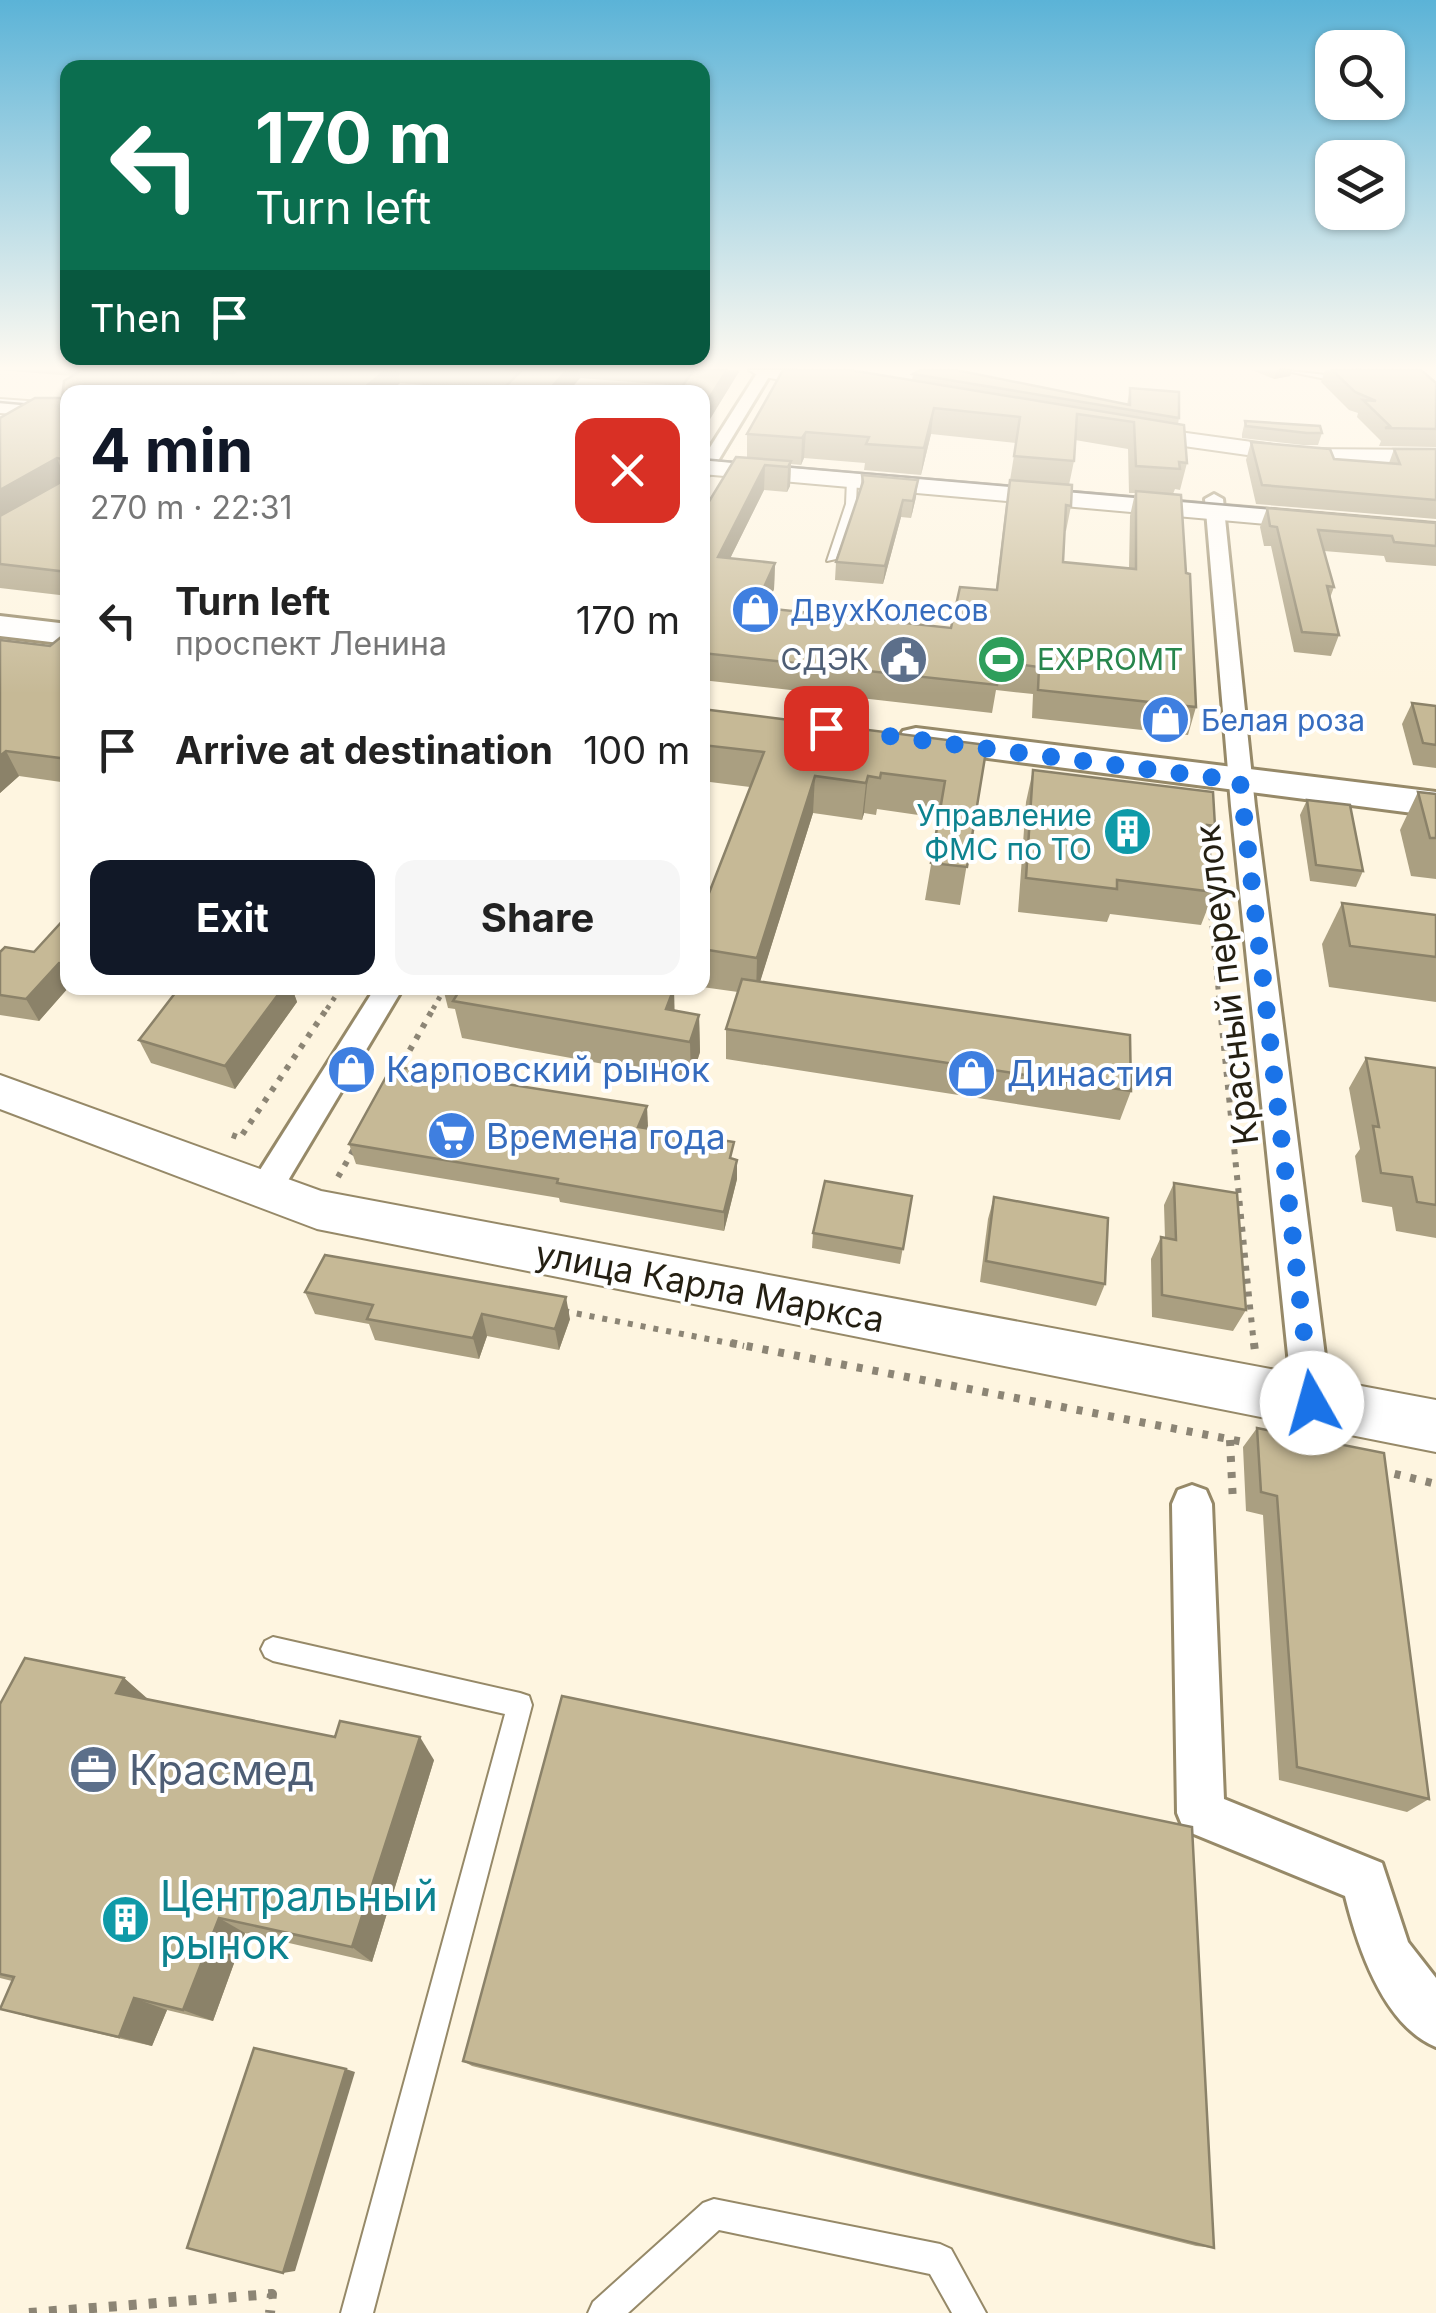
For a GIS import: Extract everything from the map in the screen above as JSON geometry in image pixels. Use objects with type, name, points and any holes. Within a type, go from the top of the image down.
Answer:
[{"type":"main road","points":[[833,478],[1436,519]]},
{"type":"main road","points":[[878,478],[1214,505],[1436,532]]},
{"type":"main road","points":[[0,626],[60,633]]},
{"type":"main road","points":[[889,736],[1436,804]]},
{"type":"main road","name":"улица Карла Маркса","points":[[0,1092],[317,1210],[1436,1426]]},
{"type":"street","name":"Красный переулок","points":[[1214,505],[1240,781],[1312,1403]]},
{"type":"street","points":[[265,1190],[384,995]]},
{"type":"street","points":[[1192,1504],[1201,1813],[1365,1880],[1386,1955],[1436,2021]]},
{"type":"lane","points":[[831,559],[850,504],[852,480]]},
{"type":"lane","points":[[273,1649],[520,1705],[357,2313]]},
{"type":"lane","points":[[604,2313],[714,2214],[940,2260],[970,2313]]},
{"type":"path","points":[[1208,878],[1256,1358]]},
{"type":"path","points":[[240,1138],[336,995]]},
{"type":"path","points":[[396,1074],[441,995]]},
{"type":"path","points":[[338,1178],[358,1143]]},
{"type":"path","points":[[549,1308],[1260,1446]]},
{"type":"path","points":[[1372,1468],[1436,1484]]},
{"type":"path","points":[[28,2313],[272,2294],[270,2313]]},
{"type":"building","points":[[0,478],[21,478],[0,490]]},
{"type":"building","points":[[723,478],[758,478],[718,557],[775,563],[755,607],[951,628],[960,587],[997,590],[1010,480],[1072,485],[1071,506],[1066,505],[1063,562],[1136,569],[1136,491],[1181,495],[1186,573],[1190,574],[1196,707],[1038,690],[1039,667],[1001,662],[997,685],[710,654],[710,500]]},
{"type":"building","points":[[862,478],[918,480],[913,501],[903,500],[885,566],[836,562]]},
{"type":"building","points":[[1260,478],[1436,478],[1436,500],[1262,485]]},
{"type":"building","points":[[60,483],[60,571],[0,564],[0,516]]},
{"type":"building","points":[[1267,508],[1436,523],[1436,546],[1394,542],[1392,536],[1318,530],[1334,587],[1327,586],[1339,635],[1302,632],[1277,527],[1270,526]]},
{"type":"building","points":[[60,638],[60,758],[6,751],[0,756],[0,640],[50,646]]},
{"type":"building","points":[[1412,703],[1436,706],[1436,745],[1423,743]]},
{"type":"building","points":[[710,710],[987,745],[967,867],[931,863],[945,781],[881,773],[880,778],[868,776],[866,783],[815,776],[757,958],[710,950],[710,890],[764,752],[710,746]]},
{"type":"building","points":[[1033,770],[1213,792],[1215,826],[1207,825],[1214,892],[1117,880],[1117,889],[1026,878]]},
{"type":"building","points":[[1418,792],[1436,794],[1436,838],[1430,838]]},
{"type":"building","points":[[1307,800],[1350,805],[1363,871],[1316,865]]},
{"type":"building","points":[[1342,903],[1436,915],[1436,957],[1350,946]]},
{"type":"building","points":[[60,924],[60,963],[26,999],[0,995],[0,952],[5,947],[34,952]]},
{"type":"building","points":[[742,979],[1130,1035],[1131,1091],[726,1029]]},
{"type":"building","points":[[174,995],[278,995],[225,1066],[139,1040]]},
{"type":"building","points":[[457,995],[671,995],[666,1009],[699,1015],[690,1042],[453,1001]]},
{"type":"building","points":[[1366,1058],[1436,1068],[1436,1205],[1417,1202],[1412,1177],[1381,1173],[1373,1126],[1379,1127]]},
{"type":"building","points":[[392,1066],[647,1106],[638,1127],[734,1142],[730,1158],[737,1160],[724,1212],[349,1144]]},
{"type":"building","points":[[825,1181],[912,1196],[903,1249],[813,1233]]},
{"type":"building","points":[[1174,1183],[1237,1193],[1246,1310],[1162,1295],[1161,1237],[1176,1240]]},
{"type":"building","points":[[994,1197],[1108,1218],[1105,1284],[986,1261]]},
{"type":"building","points":[[325,1255],[566,1297],[555,1329],[482,1314],[473,1338],[367,1319],[373,1305],[305,1292]]},
{"type":"building","points":[[1257,1428],[1384,1453],[1429,1799],[1297,1767],[1277,1496],[1261,1492]]},
{"type":"building","name":"Центральный рынок","points":[[25,1658],[124,1678],[116,1693],[335,1737],[340,1721],[420,1737],[352,1947],[219,1918],[183,2010],[134,1998],[119,2037],[0,2009],[14,1977],[0,1974],[0,1704]]},
{"type":"building","name":"Центральный рынок","points":[[562,1696],[1192,1827],[1214,2248],[463,2061]]},
{"type":"building","points":[[254,2048],[346,2069],[283,2273],[187,2248]]},
{"type":"tram line","points":[[919,478],[1436,523]]},
{"type":"place","name":"ДвухКолесов","points":[[755,610]]},
{"type":"place","name":"СДЭК","points":[[904,659]]},
{"type":"place","name":"EXPROMT","points":[[1002,659]]},
{"type":"place","name":"Белая роза","points":[[1166,720]]},
{"type":"place","name":"Управление ФМС по ТО","points":[[1127,832]]},
{"type":"place","name":"Карповский рынок","points":[[351,1069]]},
{"type":"place","name":"Династия","points":[[972,1073]]},
{"type":"place","name":"Времена года","points":[[451,1136]]},
{"type":"place","name":"Красмед","points":[[94,1769]]},
{"type":"place","name":"Центральный рынок","points":[[125,1919]]},
{"type":"route","points":[[826,728],[1240,781],[1312,1403]]}]
